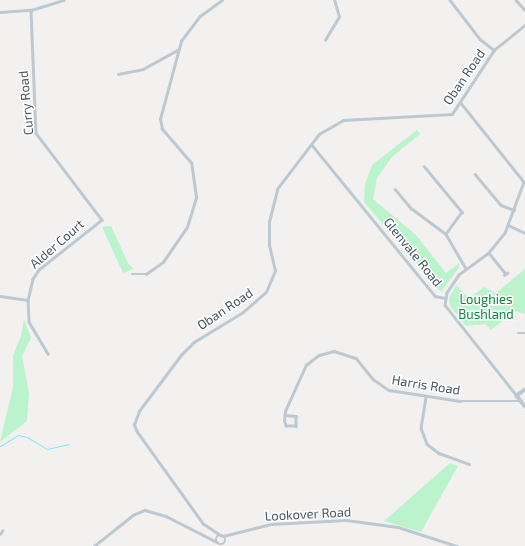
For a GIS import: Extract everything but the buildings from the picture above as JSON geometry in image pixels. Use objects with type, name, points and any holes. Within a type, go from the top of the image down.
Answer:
[{"type":"street","points":[[0,12],[31,10],[63,0]]},
{"type":"street","points":[[132,274],[146,274],[163,262],[187,226],[196,197],[191,163],[162,129],[160,119],[177,50],[200,16],[222,0]]},
{"type":"street","points":[[325,40],[339,17],[334,0]]},
{"type":"street","points":[[450,0],[480,39],[494,50]]},
{"type":"street","points":[[516,0],[525,10]]},
{"type":"street","name":"Curry Road","points":[[31,10],[36,133],[102,220]]},
{"type":"street","name":"Oban Road","points":[[217,542],[221,537],[216,531],[203,524],[137,432],[135,419],[181,355],[218,325],[243,312],[270,286],[275,271],[269,245],[271,207],[277,189],[289,171],[312,146],[319,134],[343,120],[449,115],[461,103],[494,50],[525,25]]},
{"type":"street","points":[[118,74],[143,69],[177,50]]},
{"type":"street","points":[[445,298],[465,267],[489,253],[508,225],[524,189],[523,176],[461,103]]},
{"type":"street","name":"Glenvale Road","points":[[312,146],[436,296],[445,298],[448,311],[525,406]]},
{"type":"street","points":[[424,166],[462,212],[446,234]]},
{"type":"street","points":[[475,174],[501,205],[514,210]]},
{"type":"street","points":[[395,189],[411,208],[446,234],[465,267]]},
{"type":"street","name":"Alder Court","points":[[48,354],[30,326],[28,300],[31,284],[39,270],[102,220]]},
{"type":"street","points":[[508,225],[525,233]]},
{"type":"street","points":[[489,253],[505,273]]},
{"type":"street","points":[[0,296],[28,300]]},
{"type":"street","points":[[518,333],[525,333]]},
{"type":"street","name":"Harris Road","points":[[285,415],[306,365],[329,351],[349,353],[362,363],[373,379],[389,390],[426,397],[490,402],[520,401]]},
{"type":"street","points":[[517,396],[525,390]]},
{"type":"street","points":[[426,397],[421,428],[427,444],[439,453],[469,464]]},
{"type":"street","points":[[285,415],[296,416],[296,426],[286,426],[285,415]]},
{"type":"street","points":[[94,546],[133,514],[144,510],[166,516],[222,545]]},
{"type":"street","name":"Lookover Road","points":[[221,537],[280,523],[346,520],[394,526],[457,546]]},
{"type":"street","points":[[212,540],[221,537],[222,545]]},
{"type":"green space","points":[[417,130],[420,134],[392,157],[377,178],[373,199],[416,235],[446,273],[459,263],[459,268],[441,292],[364,202],[365,184],[372,165]]},
{"type":"green space","points":[[111,226],[128,263],[134,269],[123,273],[102,227]]},
{"type":"green space","name":"Loughies Bushland","points":[[525,269],[525,314],[515,311],[491,330],[486,324],[466,326],[450,306],[449,298],[456,285],[469,298],[484,287],[496,293]]},
{"type":"green space","points":[[24,319],[31,338],[22,356],[29,393],[27,421],[0,442],[13,387],[13,355],[21,336]]},
{"type":"green space","points":[[450,463],[458,466],[421,532],[384,521]]},
{"type":"waterway","points":[[0,446],[18,435],[27,437],[47,449],[68,444]]}]
